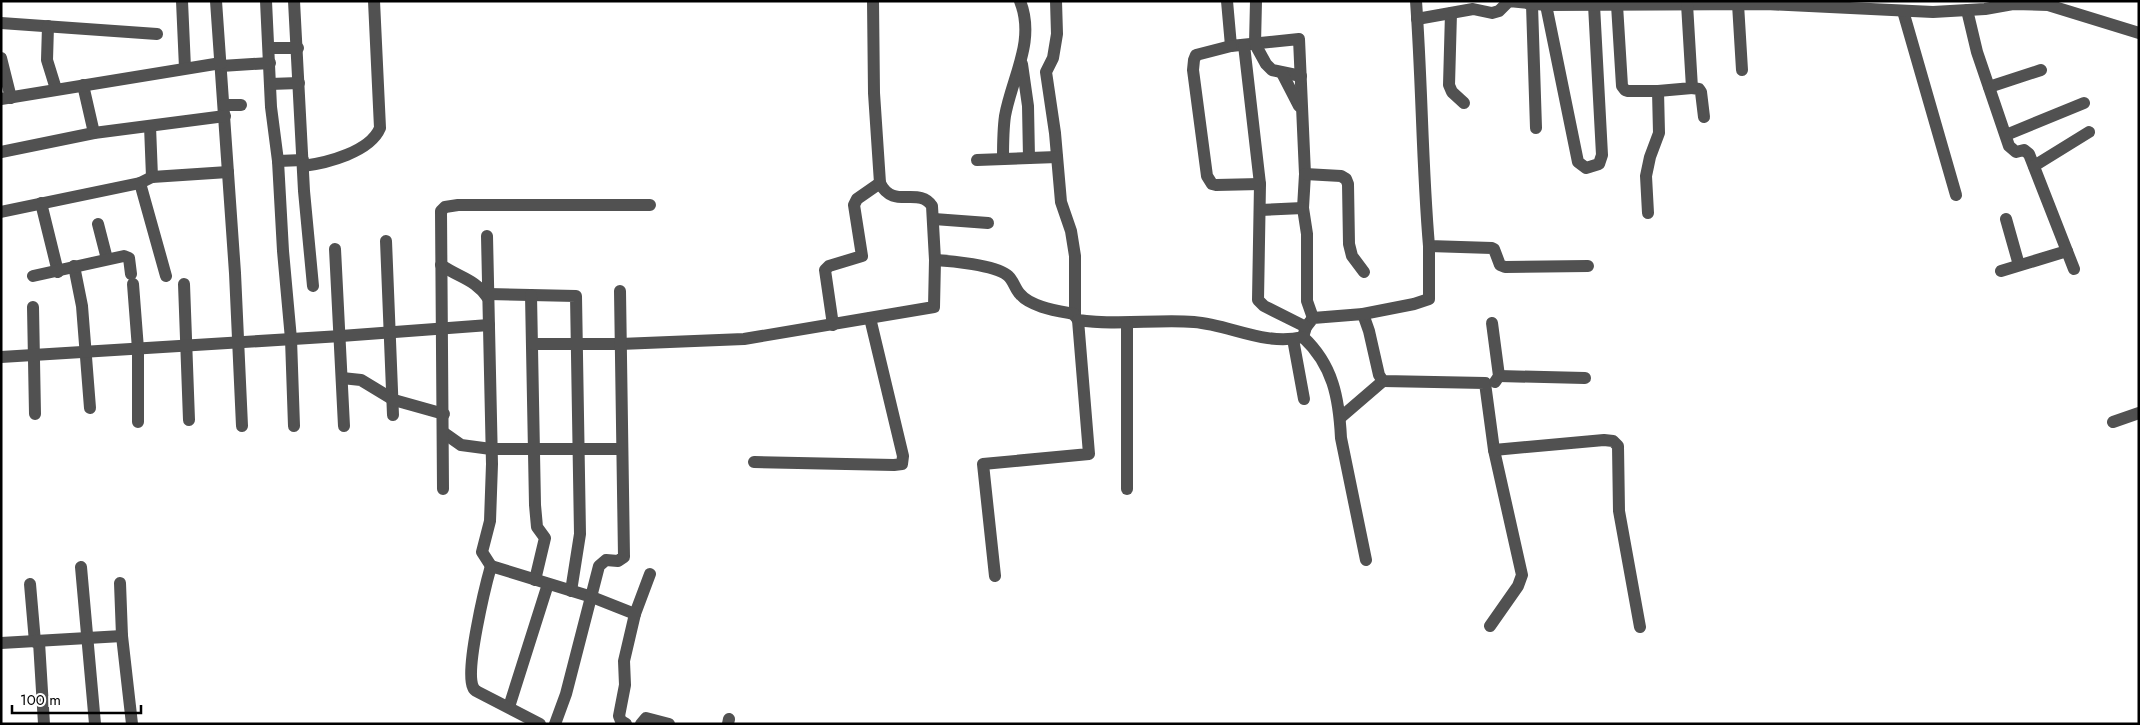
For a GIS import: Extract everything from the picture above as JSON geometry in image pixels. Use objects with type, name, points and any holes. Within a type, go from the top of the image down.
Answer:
[{"type":"street","points":[[182,1],[185,68]]},
{"type":"street","points":[[216,1],[228,172],[242,426]]},
{"type":"street","points":[[266,1],[271,107],[278,161],[283,252],[291,340],[294,426]]},
{"type":"street","points":[[294,1],[303,163],[313,286]]},
{"type":"street","points":[[278,161],[303,163],[338,159],[371,141],[380,128],[374,1]]},
{"type":"street","points":[[532,344],[577,345],[744,340],[934,307],[935,260],[932,206],[923,198],[890,196],[883,190],[880,182],[874,93],[873,1]]},
{"type":"street","points":[[1003,159],[1005,114],[1024,51],[1024,23],[1020,1]]},
{"type":"street","points":[[996,576],[983,464],[1089,454],[1076,317],[1075,256],[1061,202],[1046,72],[1053,58],[1057,34],[1056,1]]},
{"type":"street","points":[[1227,1],[1231,46]]},
{"type":"street","points":[[1256,1],[1249,44],[1260,184],[1259,302],[1304,330],[1331,376],[1340,418],[1341,438],[1366,560]]},
{"type":"street","points":[[935,260],[964,263],[996,270],[1008,275],[1021,296],[1048,309],[1076,317],[1127,323],[1192,322],[1220,325],[1243,334],[1267,339],[1429,299],[1429,246],[1423,177],[1421,62],[1416,1]]},
{"type":"street","points":[[1418,19],[1474,10],[1492,13],[1504,8],[1509,1],[1532,5],[1661,3],[1825,4],[1859,5],[1903,11],[1966,10],[2015,3],[2048,5],[2139,33]]},
{"type":"street","points":[[1687,4],[1692,88]]},
{"type":"street","points":[[1738,4],[1742,70]]},
{"type":"street","points":[[1532,5],[1536,128]]},
{"type":"street","points":[[1546,5],[1578,162],[1586,168],[1599,164],[1602,155],[1594,5]]},
{"type":"street","points":[[1617,5],[1622,86],[1625,90],[1699,89],[1704,117]]},
{"type":"street","points":[[1966,10],[1988,87],[2012,150],[2027,151],[2074,269]]},
{"type":"street","points":[[1903,11],[1956,195]]},
{"type":"street","points":[[1451,13],[1449,85],[1452,92],[1464,103]]},
{"type":"street","points":[[1,23],[157,34]]},
{"type":"street","points":[[48,26],[47,60],[56,89]]},
{"type":"street","points":[[1260,184],[1216,185],[1212,184],[1207,176],[1193,70],[1194,60],[1196,55],[1231,46],[1299,39],[1305,174],[1303,208],[1307,234],[1304,399]]},
{"type":"street","points":[[1249,44],[1270,68],[1282,73],[1300,76]]},
{"type":"street","points":[[269,48],[298,48]]},
{"type":"street","points":[[1,58],[6,98],[185,68],[270,63]]},
{"type":"street","points":[[1022,61],[1028,106],[1029,158]]},
{"type":"street","points":[[1988,87],[2041,70]]},
{"type":"street","points":[[1282,73],[1302,110]]},
{"type":"street","points":[[270,84],[299,83]]},
{"type":"street","points":[[83,85],[94,133]]},
{"type":"street","points":[[1648,213],[1646,176],[1650,157],[1659,133],[1658,91]]},
{"type":"street","points":[[2006,135],[2084,104]]},
{"type":"street","points":[[1,152],[94,133],[150,126],[224,111],[241,105]]},
{"type":"street","points":[[150,126],[146,180],[166,276]]},
{"type":"street","points":[[2034,166],[2089,132]]},
{"type":"street","points":[[977,160],[1057,157]]},
{"type":"street","points":[[1,212],[146,180],[228,172]]},
{"type":"street","points":[[1305,174],[1341,176],[1346,179],[1348,184],[1349,244],[1352,256],[1364,272]]},
{"type":"street","points":[[833,325],[825,270],[829,266],[862,256],[854,205],[857,198],[880,182]]},
{"type":"street","points":[[42,203],[58,272]]},
{"type":"street","points":[[444,489],[444,328],[441,211],[444,207],[458,205],[650,205]]},
{"type":"street","points":[[1260,210],[1303,208]]},
{"type":"street","points":[[934,219],[988,223]]},
{"type":"street","points":[[2006,219],[2019,265]]},
{"type":"street","points":[[98,224],[107,259]]},
{"type":"street","points":[[488,236],[490,521],[482,552],[490,566],[479,613],[472,685],[478,692],[540,724]]},
{"type":"street","points":[[386,241],[394,400],[393,415]]},
{"type":"street","points":[[1429,246],[1492,248],[1500,264],[1505,267],[1588,266]]},
{"type":"street","points":[[335,249],[341,336],[344,426]]},
{"type":"street","points":[[2002,271],[2067,251]]},
{"type":"street","points":[[33,276],[58,272],[74,266],[107,259],[127,256],[129,258],[138,350],[138,422]]},
{"type":"street","points":[[441,265],[454,274],[476,283],[488,296],[576,296],[580,534],[571,591]]},
{"type":"street","points":[[74,266],[82,306],[90,408]]},
{"type":"street","points":[[184,284],[189,420]]},
{"type":"street","points":[[555,724],[566,694],[599,566],[606,560],[622,560],[624,558],[620,291]]},
{"type":"street","points":[[531,295],[537,527],[545,538],[535,580]]},
{"type":"street","points":[[33,307],[35,414]]},
{"type":"street","points":[[1364,314],[1379,375],[1383,381]]},
{"type":"street","points":[[754,462],[902,464],[903,456],[870,318]]},
{"type":"street","points":[[1127,323],[1127,489]]},
{"type":"street","points":[[1340,418],[1383,381],[1493,383],[1499,376],[1492,323]]},
{"type":"street","points":[[1,357],[291,340],[489,325]]},
{"type":"street","points":[[1499,376],[1585,378]]},
{"type":"street","points":[[342,378],[367,382],[394,400],[444,414]]},
{"type":"street","points":[[1485,383],[1494,450],[1522,575],[1518,586],[1490,626]]},
{"type":"street","points":[[2113,422],[2139,413]]},
{"type":"street","points":[[444,433],[461,445],[491,450],[621,450]]},
{"type":"street","points":[[1494,450],[1604,440],[1613,441],[1618,446],[1619,511],[1640,627]]},
{"type":"street","points":[[490,566],[592,597],[635,614]]},
{"type":"street","points":[[81,567],[95,724]]},
{"type":"street","points":[[626,724],[620,720],[619,716],[624,685],[624,661],[635,614],[650,574]]},
{"type":"street","points":[[120,583],[122,636],[132,724]]},
{"type":"street","points":[[30,584],[44,724]]},
{"type":"street","points":[[509,707],[548,584]]},
{"type":"street","points":[[1,643],[122,636]]},
{"type":"street","points":[[641,724],[646,718],[669,724]]}]
